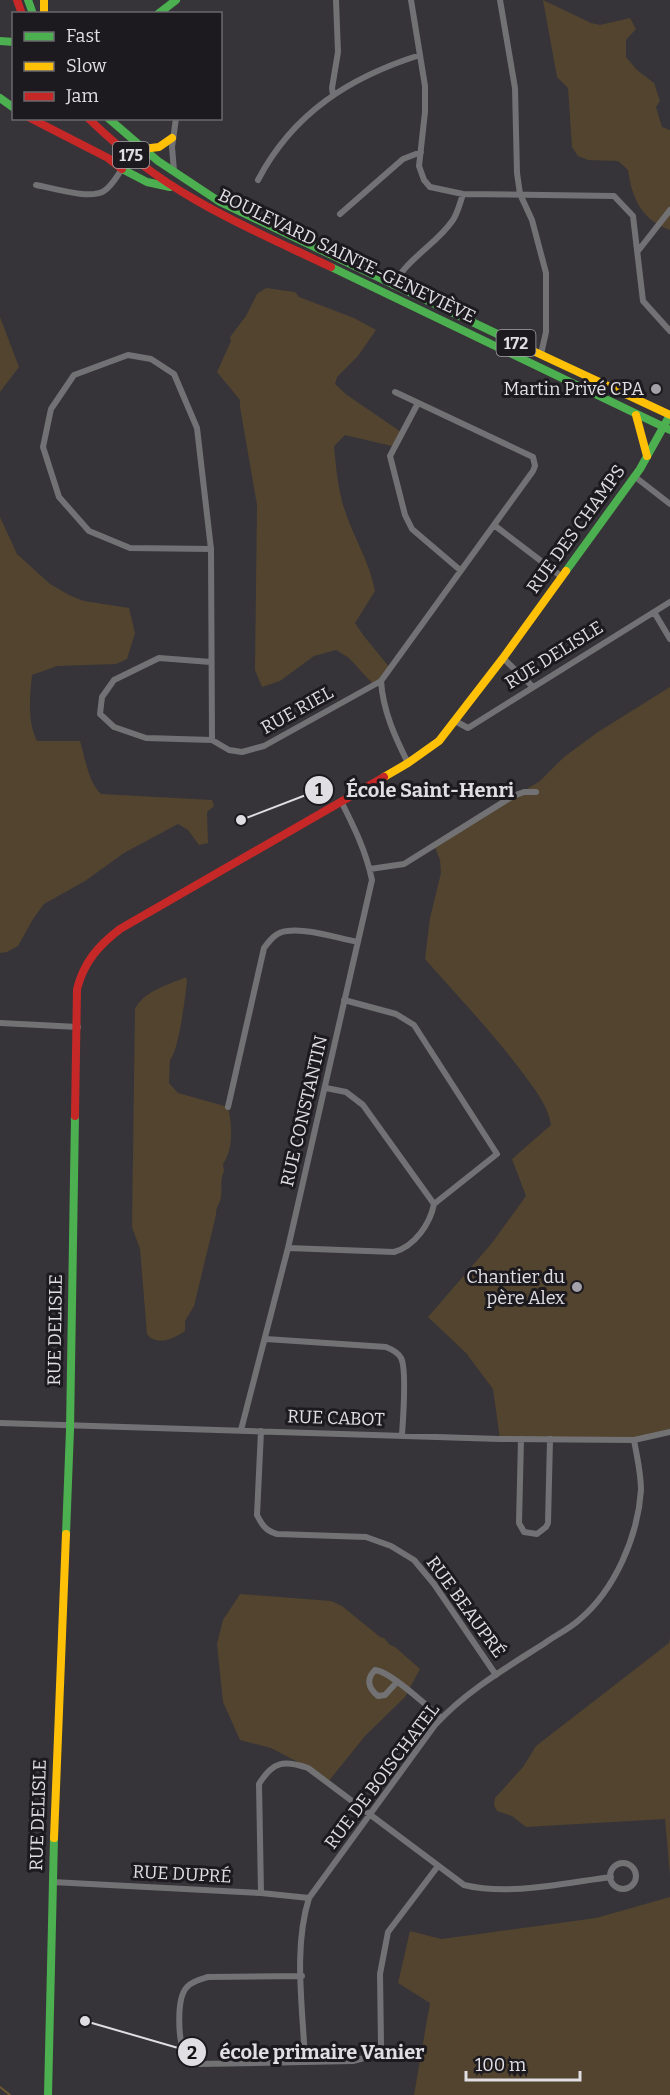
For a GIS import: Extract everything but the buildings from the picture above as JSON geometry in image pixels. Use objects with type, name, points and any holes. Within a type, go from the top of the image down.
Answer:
[{"type":"street","points":[[161,12],[177,0]]},
{"type":"street","points":[[333,95],[332,88],[338,52],[336,0]]},
{"type":"street","points":[[411,0],[425,86],[425,112],[418,166],[424,180],[430,187],[463,194],[614,196],[633,216],[643,301],[670,331]]},
{"type":"street","points":[[500,0],[515,88],[517,173],[520,194],[532,220],[546,273],[546,332],[541,354]]},
{"type":"street","points":[[258,180],[273,156],[296,128],[333,95],[368,74],[420,55]]},
{"type":"street","points":[[34,120],[108,158],[122,169],[147,182],[176,188]]},
{"type":"street","name":"BOULEVARD SAINTE-GENEVIÈVE","points":[[90,120],[116,144],[176,188],[240,224],[667,429]]},
{"type":"street","name":"BOULEVARD SAINTE-GENEVIÈVE","points":[[110,120],[174,173],[220,202],[393,286],[670,414]]},
{"type":"street","points":[[174,173],[171,155],[176,120]]},
{"type":"street","points":[[143,149],[159,147],[172,138]]},
{"type":"street","points":[[340,214],[403,159],[421,152]]},
{"type":"street","points":[[36,185],[97,194],[108,187],[122,169]]},
{"type":"street","points":[[393,286],[404,269],[453,220],[463,194]]},
{"type":"street","points":[[638,251],[670,210]]},
{"type":"street","points":[[212,549],[130,548],[89,531],[59,497],[43,447],[51,409],[74,375],[128,355],[151,359],[174,374],[197,428],[212,549],[212,740]]},
{"type":"street","points":[[395,392],[418,403],[390,456],[405,515],[412,529],[460,570]]},
{"type":"street","name":"RUE RIEL","points":[[211,662],[159,658],[114,680],[102,697],[100,714],[114,727],[146,738],[212,740],[229,750],[238,752],[264,746],[381,681],[535,466],[533,457],[418,403]]},
{"type":"street","name":"RUE DES CHAMPS","points":[[421,756],[439,741],[455,721],[562,577],[667,429],[670,414]]},
{"type":"street","points":[[636,415],[648,456]]},
{"type":"street","points":[[634,476],[670,504]]},
{"type":"street","points":[[494,525],[562,577]]},
{"type":"street","name":"RUE DELISLE","points":[[455,721],[468,728],[670,602]]},
{"type":"street","points":[[654,612],[670,639]]},
{"type":"street","points":[[503,658],[533,687]]},
{"type":"street","points":[[381,681],[382,695],[393,732],[408,764]]},
{"type":"street","name":"RUE DELISLE","points":[[48,2095],[52,1882],[69,1425],[77,988],[84,965],[94,948],[120,929],[421,756]]},
{"type":"street","points":[[370,869],[404,864],[513,796],[524,792],[536,792]]},
{"type":"street","name":"RUE CONSTANTIN","points":[[241,1430],[288,1248],[372,880],[360,840],[340,801]]},
{"type":"street","points":[[228,1107],[264,948],[270,940],[286,931],[301,931],[358,942]]},
{"type":"street","points":[[288,1248],[389,1253],[399,1251],[412,1242],[424,1228],[432,1215],[434,1204],[497,1154],[414,1025],[396,1014],[344,1000]]},
{"type":"street","points":[[0,1023],[78,1027]]},
{"type":"street","points":[[326,1088],[346,1092],[363,1105],[434,1204]]},
{"type":"street","points":[[266,1339],[386,1347],[396,1352],[402,1358],[403,1371],[402,1435]]},
{"type":"street","name":"RUE CABOT","points":[[0,1423],[521,1439],[634,1440],[670,1432]]},
{"type":"street","name":"RUE BEAUPRÉ","points":[[261,1431],[257,1515],[261,1525],[277,1534],[366,1537],[414,1560],[434,1584],[496,1675]]},
{"type":"street","points":[[521,1439],[519,1523],[524,1532],[537,1534],[548,1523],[550,1439]]},
{"type":"street","name":"RUE DE BOISCHATEL","points":[[305,2062],[301,1938],[309,1898],[441,1718],[461,1700],[496,1675],[579,1620],[613,1581],[632,1536],[639,1506],[640,1471],[634,1440]]},
{"type":"street","points":[[397,1682],[385,1695],[378,1696],[369,1683],[370,1675],[375,1670],[382,1670],[397,1682],[441,1718]]},
{"type":"street","points":[[261,1893],[259,1784],[266,1772],[285,1763],[308,1768],[464,1885],[498,1889],[610,1877]]},
{"type":"street","points":[[619,1863],[631,1865],[636,1872],[635,1881],[626,1888],[614,1885],[610,1877],[612,1869],[619,1863]]},
{"type":"street","points":[[302,1976],[200,1979],[184,1990],[180,2008],[184,2051],[188,2058],[200,2064],[353,2061],[370,2057],[381,2044],[380,1974],[388,1932],[438,1866]]},
{"type":"street","name":"RUE DUPRÉ","points":[[52,1882],[261,1893],[309,1898]]},
{"type":"shaded area","points":[[543,0],[600,25],[630,18],[636,29],[626,40],[626,57],[637,70],[654,83],[660,101],[656,107],[662,127],[670,130],[670,230],[660,226],[645,214],[632,190],[628,170],[618,161],[588,160],[578,156],[572,147],[568,88],[557,77]]},
{"type":"shaded area","points":[[266,288],[295,292],[299,297],[354,318],[376,330],[358,356],[337,377],[335,384],[347,395],[404,434],[396,447],[345,435],[334,446],[343,503],[375,591],[355,623],[390,668],[381,680],[373,684],[349,658],[336,650],[314,656],[280,681],[262,687],[255,670],[257,505],[240,400],[217,372],[231,341],[230,337],[246,316],[257,294]]},
{"type":"shaded area","points":[[0,317],[19,367],[0,392]]},
{"type":"shaded area","points":[[0,517],[17,554],[50,584],[84,601],[129,608],[135,633],[127,659],[116,664],[57,666],[32,675],[30,717],[37,741],[80,741],[90,776],[101,794],[212,800],[214,806],[207,812],[208,843],[199,845],[188,830],[178,824],[124,853],[85,881],[44,904],[18,946],[0,953]]},
{"type":"shaded area","points":[[670,687],[670,1430],[634,1440],[500,1439],[493,1389],[466,1353],[428,1317],[492,1243],[526,1196],[512,1159],[551,1125],[547,1111],[533,1087],[489,1031],[425,959],[430,918],[441,873],[440,860],[434,845],[540,781],[564,757],[598,732]]},
{"type":"shaded area","points":[[186,977],[181,1023],[170,1060],[169,1083],[178,1093],[228,1107],[231,1136],[227,1158],[223,1164],[221,1197],[216,1209],[194,1306],[185,1321],[185,1331],[161,1341],[147,1334],[140,1249],[132,1227],[135,1009],[139,1002],[151,993]]},
{"type":"shaded area","points":[[240,1594],[331,1601],[342,1606],[384,1638],[420,1669],[405,1697],[365,1736],[328,1782],[309,1768],[271,1748],[240,1740],[223,1702],[217,1644],[223,1620]]},
{"type":"shaded area","points":[[670,1638],[670,1875],[665,1819],[526,1827],[512,1816],[497,1811],[494,1805],[495,1798],[523,1767],[536,1746],[669,1643]]},
{"type":"shaded area","points":[[670,1897],[670,2095],[414,2095],[430,2003],[398,1983],[410,1931],[441,1939],[596,1918]]},
{"type":"waterway","points":[[0,2087],[10,2095]]},
{"type":"traffic: fast","points":[[28,0],[32,12]]},
{"type":"traffic: fast","points":[[161,12],[176,0]]},
{"type":"traffic: fast","points":[[0,41],[12,42]]},
{"type":"traffic: fast","points":[[0,98],[12,107]]},
{"type":"traffic: fast","points":[[110,120],[158,161],[220,202],[531,350]]},
{"type":"traffic: fast","points":[[122,169],[147,182],[170,187]]},
{"type":"traffic: fast","points":[[331,267],[670,430]]},
{"type":"traffic: fast","points":[[566,571],[640,469],[670,415]]},
{"type":"traffic: fast","points":[[66,1534],[75,1116]]},
{"type":"traffic: fast","points":[[48,2095],[54,1838]]},
{"type":"traffic: slow","points":[[44,0],[44,12]]},
{"type":"traffic: slow","points":[[143,149],[159,147],[172,138]]},
{"type":"traffic: slow","points":[[531,350],[670,415]]},
{"type":"traffic: slow","points":[[636,415],[647,456]]},
{"type":"traffic: slow","points":[[384,777],[439,741],[566,571]]},
{"type":"traffic: slow","points":[[54,1838],[66,1534]]},
{"type":"traffic: jam","points":[[17,0],[21,12]]},
{"type":"traffic: jam","points":[[34,120],[108,158],[122,169]]},
{"type":"traffic: jam","points":[[90,120],[138,162],[165,181],[245,226],[331,267]]},
{"type":"traffic: jam","points":[[75,1116],[77,989],[88,963],[99,948],[120,929],[384,777]]},
{"type":"place","name":"Martin Privé CPA","points":[[656,389]]},
{"type":"place","name":"École Saint-Henri","points":[[241,820]]},
{"type":"place","name":"Chantier du père Alex","points":[[577,1287]]},
{"type":"place","name":"école primaire Vanier","points":[[85,2021]]}]
